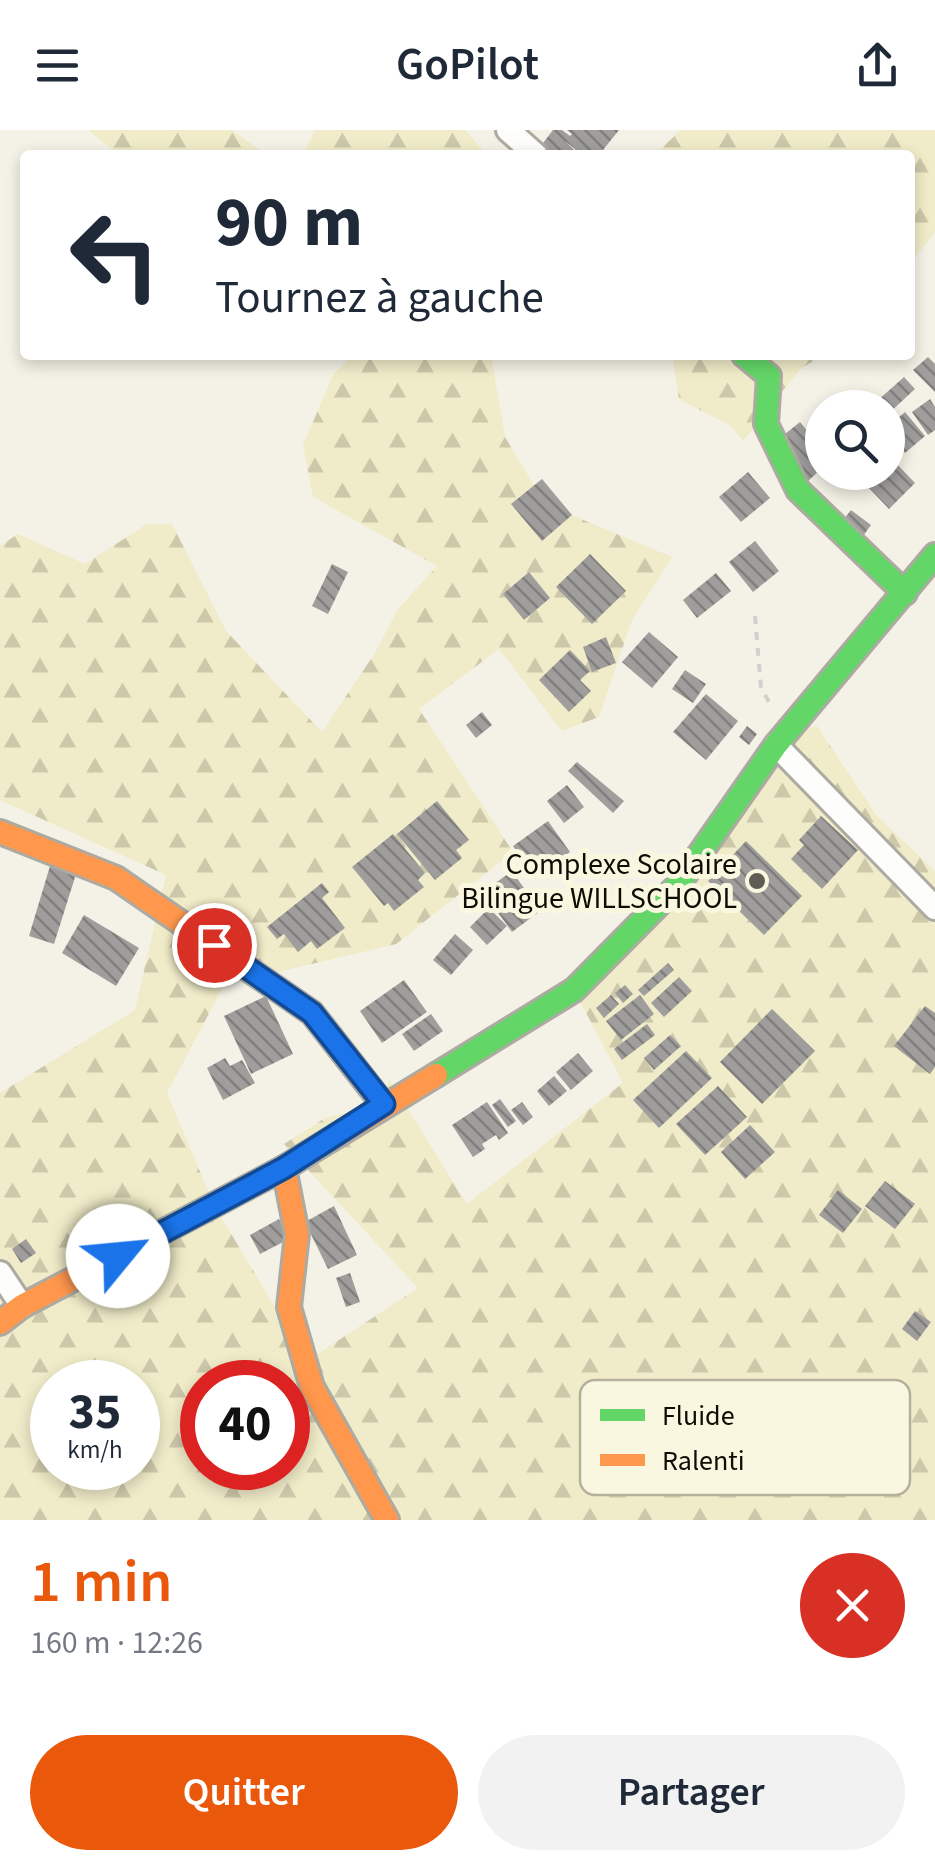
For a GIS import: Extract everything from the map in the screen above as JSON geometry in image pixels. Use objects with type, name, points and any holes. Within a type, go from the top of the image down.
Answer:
[{"type":"street","points":[[508,130],[530,150]]},
{"type":"street","points":[[750,360],[769,376],[766,424],[798,490],[905,592]]},
{"type":"street","points":[[0,1323],[22,1306],[284,1168],[574,990],[678,885],[781,739],[935,556]]},
{"type":"street","points":[[781,739],[935,908]]},
{"type":"street","points":[[0,832],[116,878],[312,1013],[384,1104]]},
{"type":"street","points":[[284,1168],[297,1234],[289,1307],[312,1387],[387,1520]]},
{"type":"street","points":[[0,1273],[22,1306]]},
{"type":"path","points":[[756,616],[761,688],[781,739]]},
{"type":"green space","points":[[88,130],[232,130],[260,150],[114,150]]},
{"type":"green space","points":[[315,130],[465,130],[483,150],[305,150]]},
{"type":"green space","points":[[681,130],[935,130],[935,232],[915,258],[915,150],[659,150]]},
{"type":"green space","points":[[348,360],[492,360],[505,437],[545,504],[672,557],[632,620],[599,717],[562,731],[499,649],[419,709],[513,852],[396,944],[224,985],[167,1093],[214,1205],[306,1360],[180,1360],[180,1490],[310,1490],[309,1360],[418,1288],[284,1144],[325,1118],[383,1104],[389,1079],[467,1204],[623,1083],[574,990],[787,733],[817,726],[877,816],[935,871],[935,1520],[0,1520],[0,1093],[135,1010],[166,875],[0,800],[0,546],[18,534],[85,564],[147,524],[172,524],[226,631],[322,732],[375,653],[398,609],[437,566],[313,497],[303,445],[334,373]]},
{"type":"green space","points":[[673,360],[815,360],[800,369],[743,441],[731,426],[679,399]]},
{"type":"building","points":[[553,130],[570,136],[567,130],[619,130],[603,150],[576,150],[565,141],[574,150],[540,147]]},
{"type":"building","points":[[928,357],[935,364],[935,392],[913,370]]},
{"type":"building","points":[[904,377],[915,389],[905,398],[905,390],[889,390]]},
{"type":"building","points":[[930,399],[935,407],[935,430],[928,435],[912,412]]},
{"type":"building","points":[[905,412],[925,436],[905,453]]},
{"type":"building","points":[[800,422],[805,428],[805,480],[775,442]]},
{"type":"building","points":[[748,472],[770,498],[741,522],[719,497]]},
{"type":"building","points":[[905,473],[915,483],[889,509],[871,490],[905,490]]},
{"type":"building","points":[[542,479],[572,515],[542,541],[511,504]]},
{"type":"building","points":[[851,510],[871,525],[863,536],[843,520]]},
{"type":"building","points":[[755,541],[779,571],[753,592],[729,562]]},
{"type":"building","points":[[590,554],[626,591],[592,624],[556,587]]},
{"type":"building","points":[[332,564],[348,572],[328,614],[312,606]]},
{"type":"building","points":[[529,572],[550,598],[524,620],[503,594]]},
{"type":"building","points":[[716,573],[731,591],[697,618],[683,600]]},
{"type":"building","points":[[649,632],[678,657],[652,688],[622,662]]},
{"type":"building","points":[[606,637],[616,663],[592,672],[583,647]]},
{"type":"building","points":[[570,650],[590,671],[580,680],[591,691],[569,712],[539,680]]},
{"type":"building","points":[[685,670],[706,684],[693,703],[672,689]]},
{"type":"building","points":[[706,694],[738,721],[706,760],[673,732]]},
{"type":"building","points":[[482,712],[492,725],[476,738],[466,725]]},
{"type":"building","points":[[747,726],[757,734],[749,745],[739,737]]},
{"type":"building","points":[[577,762],[624,801],[613,813],[568,771]]},
{"type":"building","points":[[567,785],[584,807],[564,823],[547,801]]},
{"type":"building","points":[[437,801],[469,840],[456,850],[462,858],[435,880],[397,834]]},
{"type":"building","points":[[821,816],[858,850],[822,889],[791,859],[804,845],[799,840]]},
{"type":"building","points":[[548,821],[570,852],[535,876],[513,846]]},
{"type":"building","points":[[393,834],[425,873],[418,880],[424,887],[394,911],[388,903],[384,906],[352,867]]},
{"type":"building","points":[[746,841],[802,896],[764,935],[708,881]]},
{"type":"building","points":[[50,866],[76,874],[54,944],[29,936]]},
{"type":"building","points":[[512,871],[540,911],[512,932],[483,892]]},
{"type":"building","points":[[322,883],[329,892],[322,898],[345,928],[317,949],[311,941],[298,952],[284,934],[277,939],[267,927]]},
{"type":"building","points":[[489,908],[507,926],[487,945],[470,927]]},
{"type":"building","points":[[84,915],[139,948],[116,986],[62,953]]},
{"type":"building","points":[[455,934],[473,950],[451,975],[433,960]]},
{"type":"building","points":[[668,963],[674,970],[644,996],[638,990]]},
{"type":"building","points":[[679,977],[692,991],[664,1017],[651,1003]]},
{"type":"building","points":[[404,980],[427,1012],[382,1043],[360,1011]]},
{"type":"building","points":[[625,985],[633,994],[623,1003],[615,993]]},
{"type":"building","points":[[611,995],[619,1004],[604,1018],[596,1008]]},
{"type":"building","points":[[640,995],[654,1014],[621,1040],[606,1021]]},
{"type":"building","points":[[266,996],[293,1054],[251,1074],[224,1016]]},
{"type":"building","points":[[925,1006],[935,1013],[935,1067],[930,1074],[894,1046]]},
{"type":"building","points":[[772,1009],[815,1051],[762,1104],[720,1062]]},
{"type":"building","points":[[431,1014],[443,1031],[414,1051],[402,1034]]},
{"type":"building","points":[[647,1024],[655,1035],[622,1060],[614,1049]]},
{"type":"building","points":[[670,1035],[681,1046],[654,1070],[644,1058]]},
{"type":"building","points":[[686,1051],[712,1078],[659,1128],[633,1100]]},
{"type":"building","points":[[578,1053],[593,1071],[571,1090],[556,1072]]},
{"type":"building","points":[[225,1058],[230,1066],[242,1060],[255,1083],[223,1100],[207,1068]]},
{"type":"building","points":[[554,1076],[567,1091],[549,1106],[537,1091]]},
{"type":"building","points":[[718,1086],[747,1117],[705,1155],[676,1124]]},
{"type":"building","points":[[500,1099],[516,1121],[508,1127],[492,1105]]},
{"type":"building","points":[[487,1102],[508,1133],[482,1144],[485,1149],[473,1157],[452,1125]]},
{"type":"building","points":[[522,1102],[533,1117],[523,1125],[511,1110]]},
{"type":"building","points":[[750,1125],[775,1152],[745,1179],[721,1152]]},
{"type":"building","points":[[885,1181],[915,1204],[895,1229],[865,1206]]},
{"type":"building","points":[[838,1190],[862,1209],[843,1233],[819,1215]]},
{"type":"building","points":[[334,1206],[357,1255],[328,1269],[305,1222]]},
{"type":"building","points":[[279,1219],[289,1239],[260,1254],[250,1235]]},
{"type":"building","points":[[26,1239],[36,1253],[21,1263],[12,1249]]},
{"type":"building","points":[[350,1273],[360,1302],[346,1307],[336,1278]]},
{"type":"building","points":[[915,1311],[931,1322],[917,1341],[902,1329]]},
{"type":"traffic: fast","points":[[750,360],[769,376],[766,424],[798,490],[905,593]]},
{"type":"traffic: fast","points":[[436,1075],[574,990],[678,885],[776,745],[935,555]]},
{"type":"traffic: slow","points":[[0,832],[116,878],[312,1013],[383,1104]]},
{"type":"traffic: slow","points":[[0,1323],[22,1306],[284,1168],[436,1075]]},
{"type":"traffic: slow","points":[[284,1168],[297,1234],[289,1307],[312,1387],[387,1520]]},
{"type":"place","name":"Complexe Scolaire Bilingue WILLSCHOOL","points":[[757,881]]},
{"type":"route","points":[[118,1256],[284,1168],[384,1104],[312,1013],[214,945]]}]
